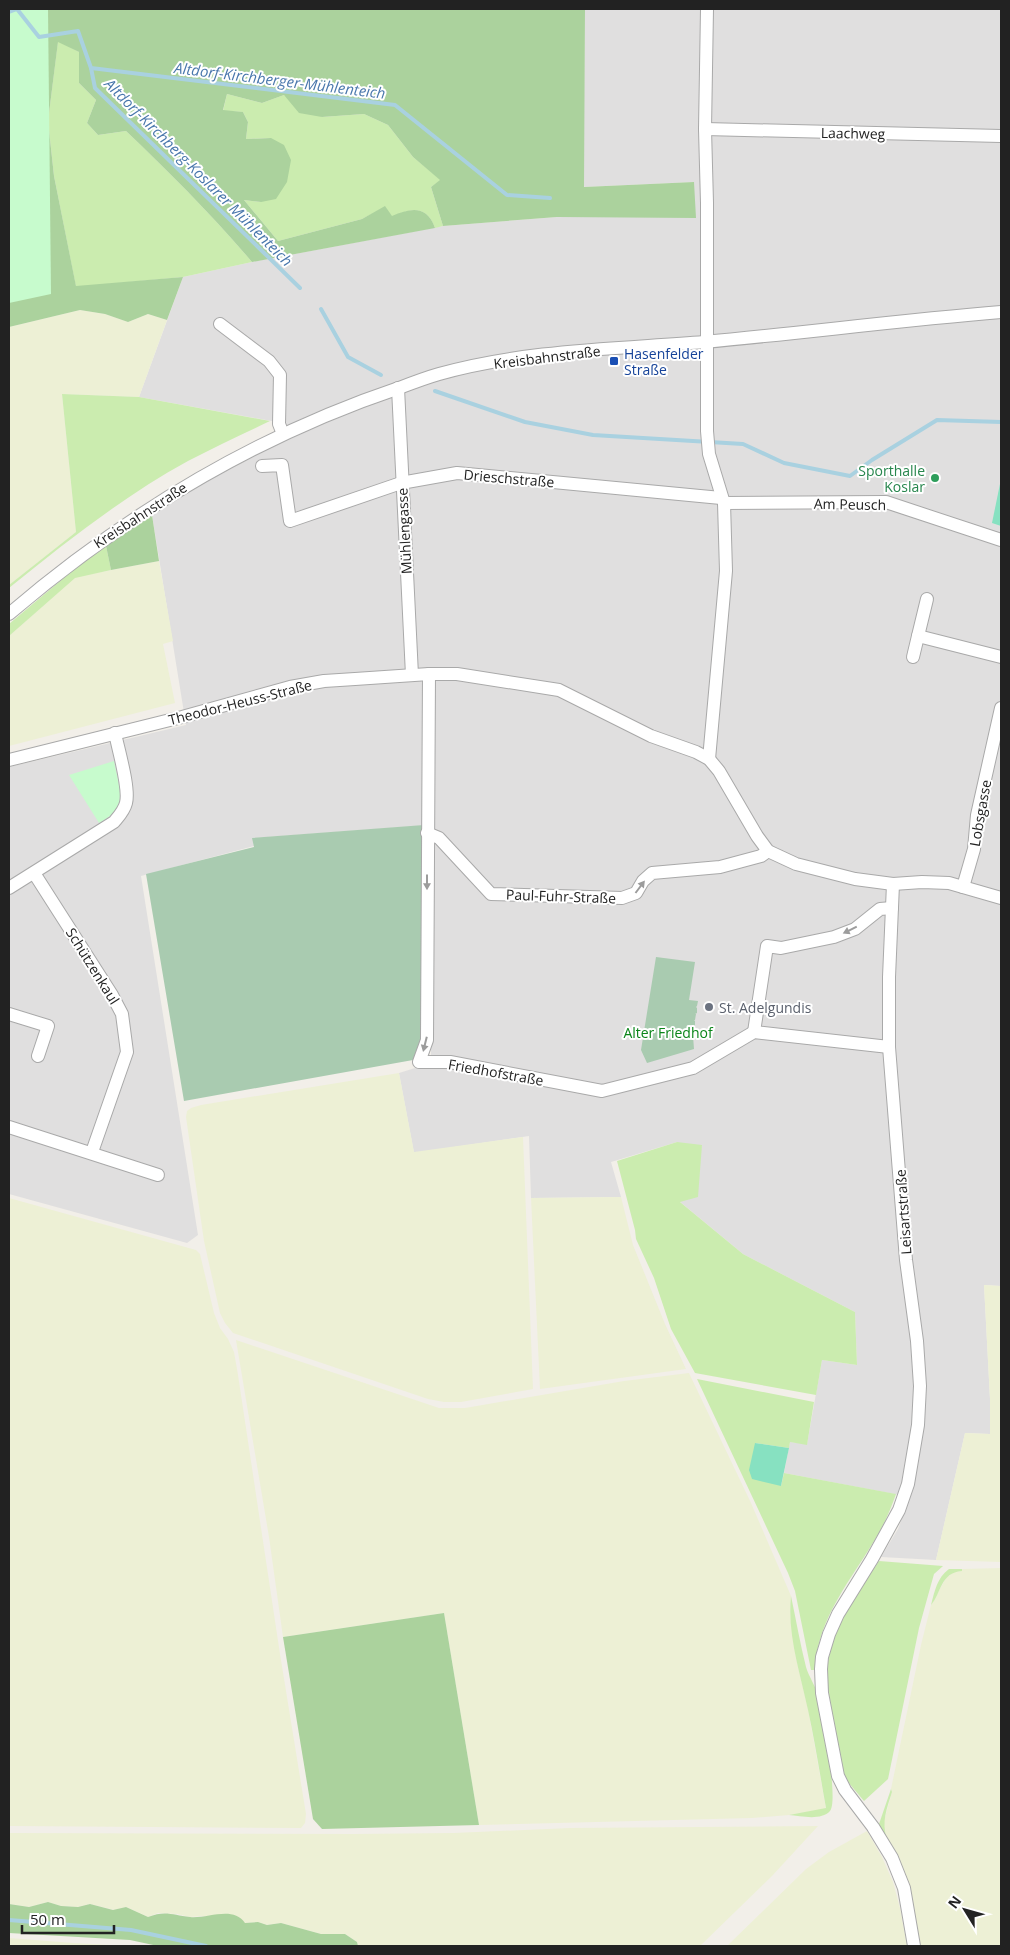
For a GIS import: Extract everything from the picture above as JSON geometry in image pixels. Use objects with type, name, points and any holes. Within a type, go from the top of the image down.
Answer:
[{"type":"street","points":[[707,9],[704,129],[707,203],[707,431],[709,454],[722,500],[726,572],[709,759]]},
{"type":"street","name":"Laachweg","points":[[704,129],[1001,136]]},
{"type":"street","name":"Kreisbahnstraße","points":[[9,614],[49,579],[146,509],[235,457],[347,406],[438,374],[538,355],[707,341],[1001,312]]},
{"type":"street","points":[[220,324],[269,361],[280,375],[279,424],[283,434]]},
{"type":"street","name":"Mühlengasse","points":[[398,388],[401,483],[412,675]]},
{"type":"street","name":"Drieschstraße","points":[[262,466],[282,465],[290,521],[401,483],[457,473],[722,500]]},
{"type":"street","name":"Am Peusch","points":[[722,500],[886,502],[1001,540]]},
{"type":"street","points":[[913,657],[928,599]]},
{"type":"street","points":[[918,636],[1001,657]]},
{"type":"street","name":"Friedhofstraße","points":[[429,674],[427,1040],[419,1062],[450,1062],[602,1091],[693,1068],[754,1032]]},
{"type":"street","name":"Theodor-Heuss-Straße","points":[[9,760],[182,717],[290,687],[324,681],[457,674],[559,690],[651,736],[696,752],[709,759],[719,771],[757,836],[768,851]]},
{"type":"street","name":"Lobsgasse","points":[[963,887],[974,849],[977,815],[1001,708]]},
{"type":"street","points":[[9,888],[114,822],[124,809],[127,800],[126,788],[115,733]]},
{"type":"street","name":"Paul-Fuhr-Straße","points":[[427,833],[439,838],[490,894],[622,898],[636,893],[643,881],[652,874],[720,867],[761,856],[768,851]]},
{"type":"street","points":[[768,851],[796,864],[855,879],[893,884],[949,884],[1001,898]]},
{"type":"street","name":"Schützenkaul","points":[[34,873],[112,995],[122,1014],[127,1052],[92,1152]]},
{"type":"street","name":"Leisartstraße","points":[[893,884],[889,1048],[906,1260],[917,1341],[920,1386],[918,1426],[908,1484],[900,1510],[838,1614],[829,1634],[822,1657],[822,1693],[841,1783],[873,1827],[892,1858],[904,1888],[914,1946]]},
{"type":"street","points":[[889,1048],[754,1032],[767,946],[782,948],[834,937],[855,929],[880,909],[892,908]]},
{"type":"street","points":[[10,1010],[48,1026],[38,1056]]},
{"type":"street","points":[[9,1127],[92,1152],[158,1175]]},
{"type":"shaded area","points":[[585,9],[1001,9],[1001,1286],[984,1285],[990,1434],[965,1433],[936,1560],[881,1557],[898,1529],[909,1499],[905,1496],[784,1473],[790,1442],[807,1444],[822,1360],[857,1365],[855,1312],[743,1254],[679,1201],[677,1142],[611,1162],[621,1197],[531,1198],[529,1136],[414,1153],[399,1073],[431,1063],[431,825],[253,838],[254,846],[141,876],[198,1235],[187,1243],[9,1194],[9,767],[186,725],[152,515],[211,479],[282,442],[277,422],[139,397],[183,277],[443,226],[557,217],[694,182],[583,187]]},
{"type":"green space","points":[[9,9],[585,9],[584,187],[694,182],[696,218],[557,217],[443,226],[431,187],[440,180],[413,157],[388,125],[364,114],[322,117],[299,113],[284,95],[262,103],[227,94],[223,110],[243,112],[248,122],[246,139],[271,138],[284,145],[291,160],[287,182],[276,199],[261,202],[244,200],[278,241],[362,219],[385,206],[392,216],[412,210],[423,212],[428,215],[435,228],[252,262],[222,228],[126,131],[98,135],[87,123],[96,100],[79,83],[79,52],[58,42],[48,121],[54,176],[76,286],[183,277],[167,320],[148,314],[128,322],[105,314],[80,310],[9,327]]},
{"type":"green space","points":[[9,9],[48,9],[51,294],[9,303]]},
{"type":"green space","points":[[58,41],[79,52],[79,83],[96,100],[87,123],[98,135],[126,131],[222,228],[252,262],[183,277],[76,287],[54,176],[48,121]]},
{"type":"green space","points":[[227,94],[262,103],[284,95],[322,117],[364,114],[388,125],[413,157],[441,180],[431,187],[443,226],[435,228],[428,215],[418,210],[412,210],[392,217],[385,207],[362,219],[278,241],[244,200],[261,202],[271,138],[246,139],[248,122],[243,112],[223,111]]},
{"type":"green space","points":[[80,310],[105,314],[128,322],[148,314],[167,320],[139,397],[62,394],[76,532],[9,585],[9,327]]},
{"type":"green space","points":[[62,394],[139,397],[270,421],[188,461],[141,489],[74,537],[9,588],[9,585],[76,532]]},
{"type":"green space","points":[[1001,479],[1001,526],[992,523]]},
{"type":"green space","points":[[152,515],[159,561],[111,570],[106,546]]},
{"type":"green space","points":[[106,546],[111,570],[75,578],[9,636],[9,624],[72,571]]},
{"type":"green space","points":[[159,561],[173,641],[163,644],[175,703],[9,746],[9,636],[75,577]]},
{"type":"green space","points":[[114,761],[120,789],[119,804],[109,817],[99,823],[69,775]]},
{"type":"green space","points":[[424,825],[424,1041],[413,1060],[184,1101],[146,874],[254,847],[252,838]]},
{"type":"green space","name":"Alter Friedhof","points":[[656,957],[695,962],[689,1000],[698,1001],[694,1020],[695,1026],[692,1032],[694,1032],[694,1049],[647,1063],[641,1050]]},
{"type":"green space","points":[[399,1073],[414,1152],[523,1137],[533,1389],[461,1402],[444,1402],[428,1399],[233,1333],[220,1313],[204,1241],[186,1117],[187,1111],[201,1105]]},
{"type":"green space","points":[[677,1142],[702,1145],[698,1197],[680,1202],[743,1254],[855,1312],[857,1365],[822,1360],[816,1395],[695,1373],[671,1329],[654,1278],[636,1239],[617,1161]]},
{"type":"green space","points":[[621,1197],[633,1245],[665,1324],[686,1369],[540,1389],[531,1198]]},
{"type":"green space","points":[[9,1198],[196,1250],[200,1254],[214,1313],[220,1328],[234,1352],[306,1814],[305,1823],[301,1828],[9,1826]]},
{"type":"green space","points":[[984,1285],[1001,1286],[1001,1562],[936,1560],[965,1433],[990,1434]]},
{"type":"green space","points":[[236,1340],[439,1408],[465,1408],[624,1381],[689,1373],[751,1503],[791,1596],[790,1609],[796,1658],[808,1709],[826,1809],[752,1818],[479,1825],[444,1613],[283,1637],[269,1537]]},
{"type":"green space","points":[[697,1379],[814,1402],[807,1445],[790,1442],[789,1448],[755,1443],[781,1486],[784,1473],[896,1494],[880,1531],[829,1616],[817,1651],[815,1670],[811,1670],[795,1591],[788,1573]]},
{"type":"green space","points":[[755,1443],[789,1448],[781,1486],[752,1479],[749,1470]]},
{"type":"green space","points":[[879,1561],[943,1566],[934,1574],[919,1628],[888,1779],[864,1801],[848,1782],[844,1774],[830,1713],[827,1675],[832,1644],[838,1629],[853,1601]]},
{"type":"green space","points":[[1001,1568],[1001,1946],[919,1946],[884,1829],[884,1821],[892,1792],[891,1789],[921,1645],[931,1605],[946,1578],[962,1569]]},
{"type":"green space","points":[[949,1569],[962,1569],[962,1571],[949,1575],[945,1579],[931,1605],[939,1580]]},
{"type":"green space","points":[[791,1596],[806,1667],[818,1695],[831,1774],[832,1804],[830,1811],[816,1817],[789,1815],[826,1808],[811,1722],[793,1639],[790,1610]]},
{"type":"green space","points":[[444,1613],[479,1825],[322,1829],[313,1819],[283,1637]]},
{"type":"green space","points":[[891,1789],[892,1792],[885,1821],[887,1839],[878,1827]]},
{"type":"green space","points":[[818,1826],[772,1876],[700,1946],[358,1946],[357,1942],[345,1934],[321,1934],[281,1923],[267,1925],[258,1922],[245,1923],[202,1916],[190,1917],[158,1913],[148,1917],[126,1907],[114,1910],[90,1904],[78,1907],[61,1906],[48,1902],[29,1907],[9,1904],[9,1833],[353,1834],[454,1833],[570,1828]]},
{"type":"green space","points":[[867,1831],[882,1857],[893,1882],[907,1946],[727,1946],[806,1869],[829,1852]]},
{"type":"green space","points":[[48,1902],[61,1906],[78,1907],[90,1904],[113,1910],[126,1907],[148,1917],[164,1913],[190,1917],[227,1914],[240,1918],[245,1923],[258,1922],[267,1925],[281,1923],[321,1934],[345,1934],[357,1942],[358,1946],[158,1946],[130,1940],[9,1933],[9,1904],[29,1907]]},
{"type":"green space","points":[[9,1938],[73,1943],[128,1946],[9,1946]]},
{"type":"waterway","name":"Altdorf-Kirchberger-Mühlenteich","points":[[17,9],[39,37],[78,31],[91,68],[395,105],[507,195],[550,198]]},
{"type":"waterway","name":"Altdorf-Kirchberger-Mühlenteich","points":[[9,12],[17,9]]},
{"type":"waterway","name":"Altdorf-Kirchberg-Koslarer Mühlenteich","points":[[91,68],[95,88],[300,288]]},
{"type":"waterway","name":"Altdorf-Kirchberg-Koslarer Mühlenteich","points":[[321,309],[348,357],[381,375]]},
{"type":"waterway","name":"Altdorf-Kirchberg-Koslarer Mühlenteich","points":[[435,391],[525,422],[593,435],[743,444],[784,463],[850,476],[872,460],[937,420],[1001,422]]},
{"type":"waterway","points":[[9,1920],[131,1930],[206,1946]]},
{"type":"place","name":"Hasenfelder Straße","points":[[614,361]]},
{"type":"place","name":"Sporthalle Koslar","points":[[935,478]]},
{"type":"place","name":"St. Adelgundis","points":[[709,1007]]}]
